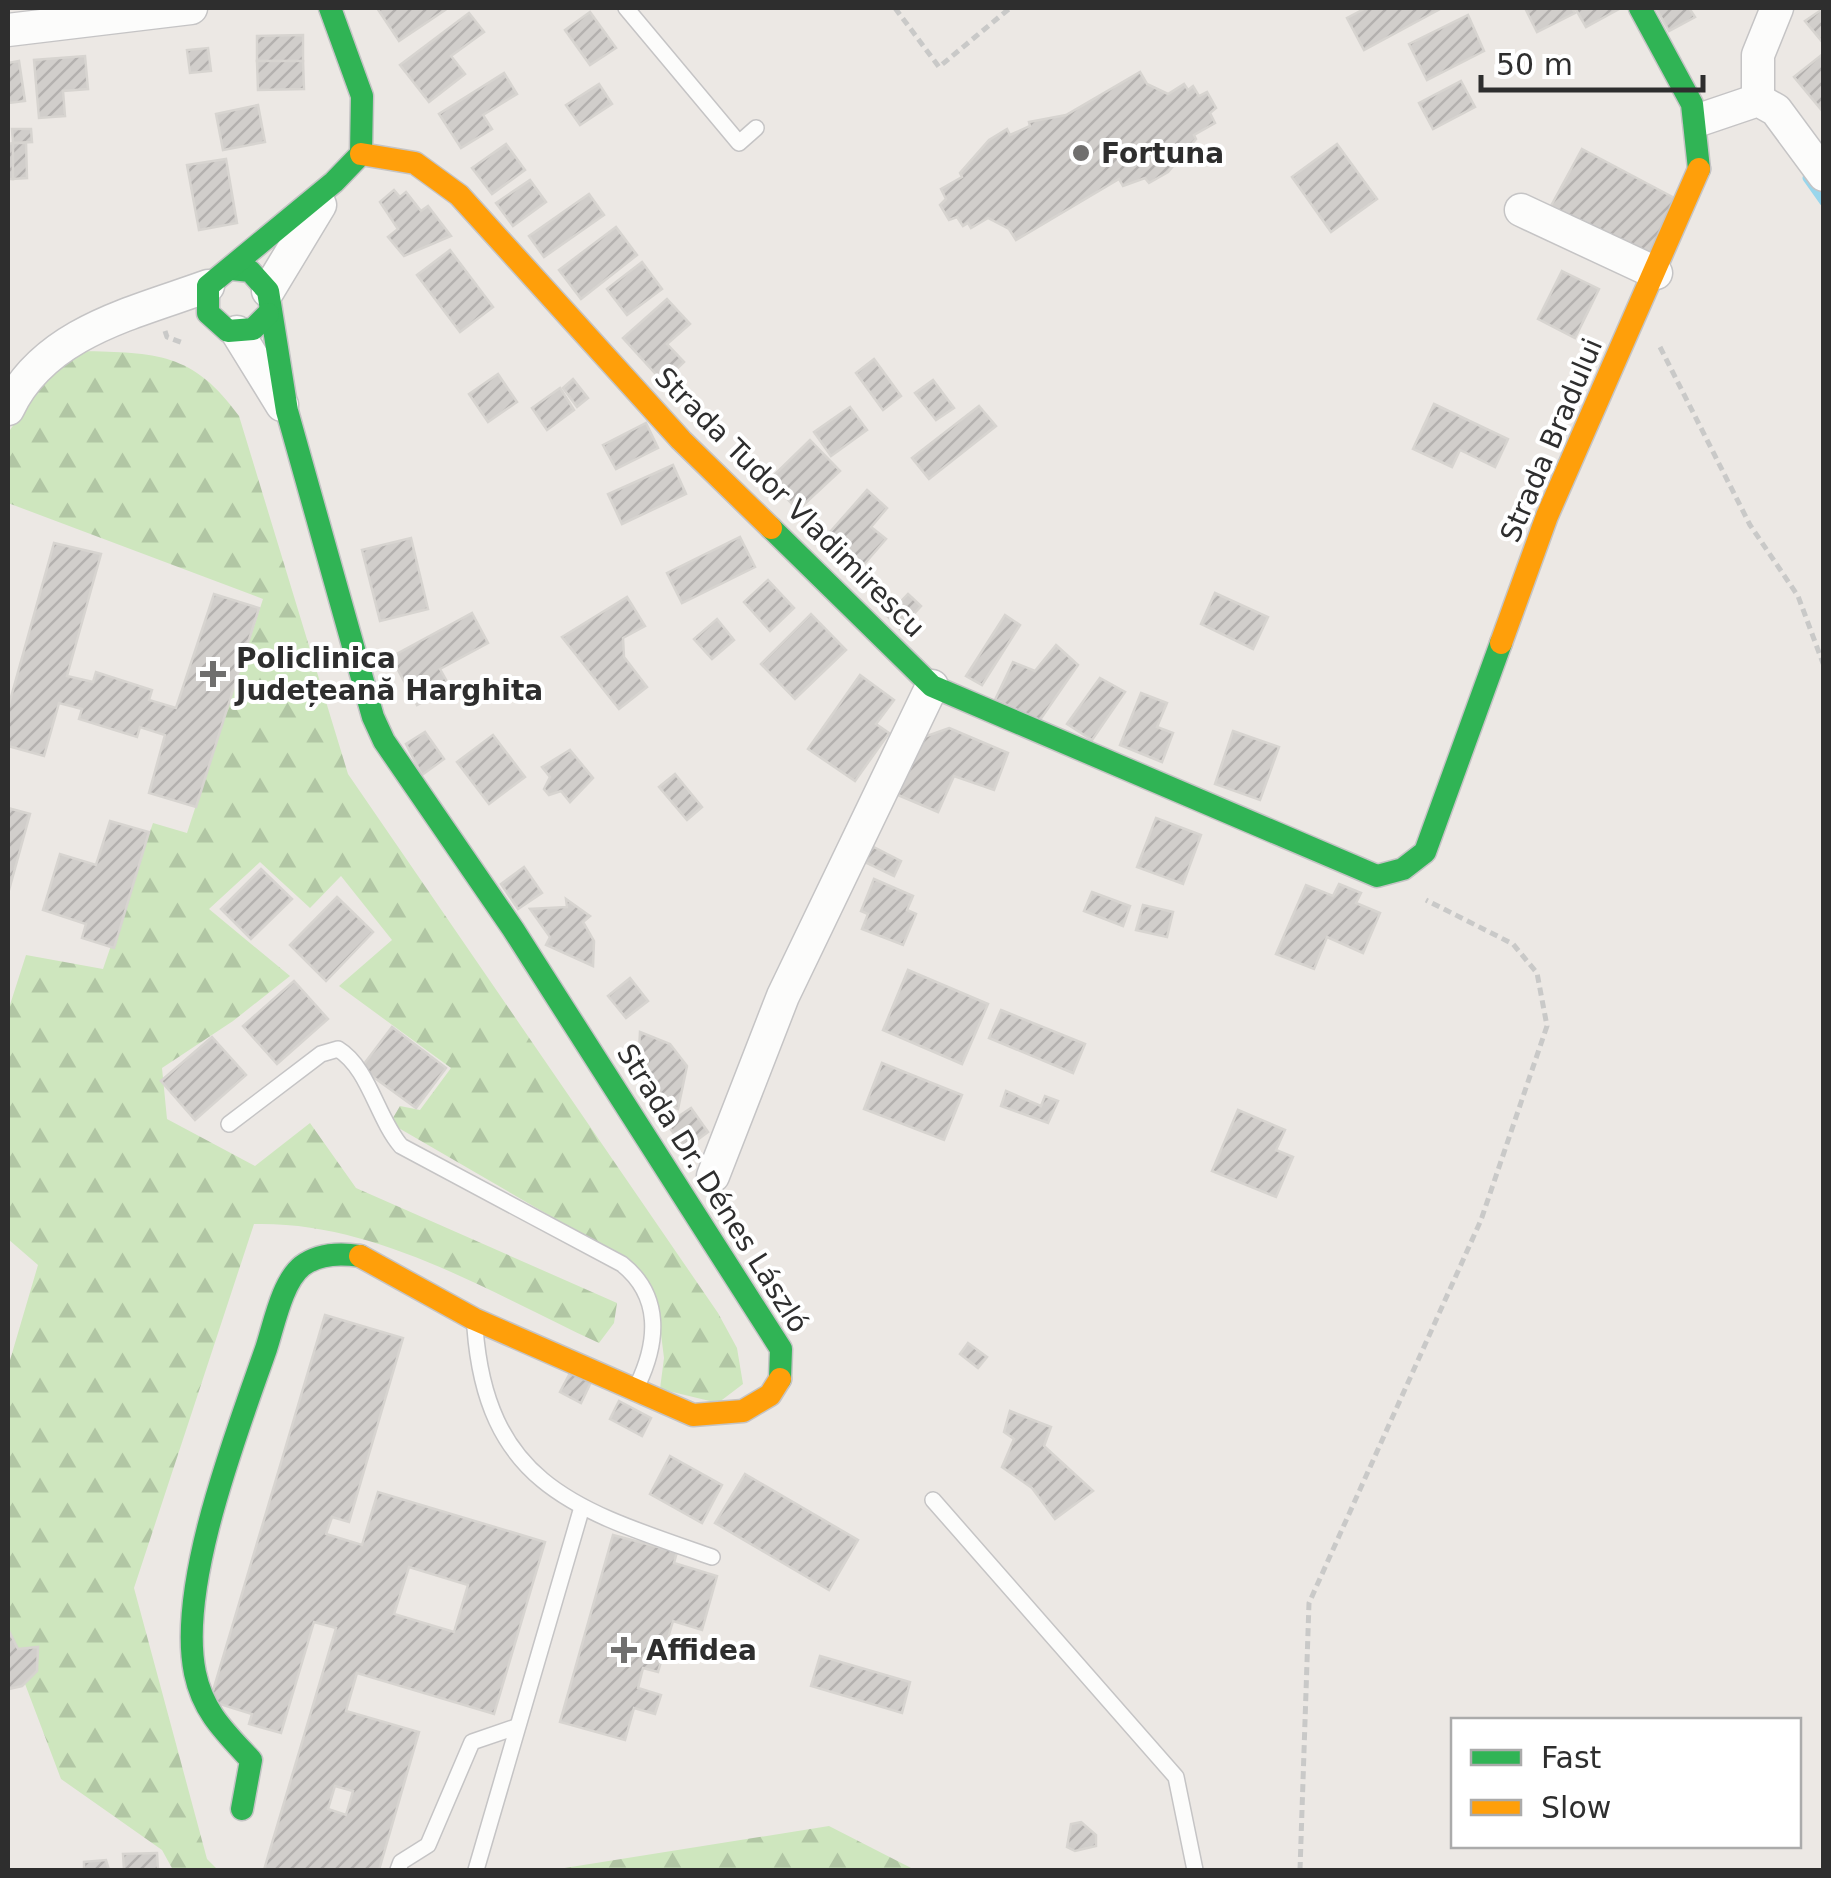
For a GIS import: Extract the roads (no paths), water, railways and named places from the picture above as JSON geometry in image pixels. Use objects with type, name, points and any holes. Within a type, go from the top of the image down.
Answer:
[{"type":"street","points":[[21,21],[191,8]]},
{"type":"street","points":[[286,410],[205,304],[220,277],[334,182],[361,154],[366,120],[363,91],[330,8]]},
{"type":"street","name":"Strada Bradului","points":[[1377,876],[1402,871],[1425,852],[1547,516],[1699,170],[1703,139],[1700,120],[1640,8]]},
{"type":"street","points":[[1758,100],[1758,54],[1777,8]]},
{"type":"street","points":[[1700,120],[1758,100],[1776,110],[1824,175]]},
{"type":"street","name":"Strada Tudor Vladimirescu","points":[[361,154],[415,163],[459,195],[682,440],[932,686],[1377,876]]},
{"type":"street","points":[[126,316],[252,329],[334,182]]},
{"type":"street","points":[[1521,210],[1656,273]]},
{"type":"street","points":[[8,408],[27,374],[75,337],[220,277],[250,271],[268,302],[286,410]]},
{"type":"street","name":"Strada Dr. Dénes László","points":[[242,1809],[251,1760],[205,1709],[195,1676],[194,1637],[202,1554],[283,1298],[300,1268],[322,1256],[342,1253],[369,1258],[474,1320],[676,1410],[728,1417],[766,1398],[784,1378],[781,1349],[698,1213],[384,741],[373,718],[286,410]]},
{"type":"street","points":[[713,1176],[783,996],[932,686]]},
{"type":"lane","points":[[626,8],[739,143],[756,128]]},
{"type":"lane","points":[[229,1124],[320,1054],[338,1049],[353,1059],[383,1124],[400,1146],[622,1264],[638,1278],[653,1316],[655,1337],[636,1389]]},
{"type":"lane","points":[[474,1320],[479,1378],[501,1434],[542,1484],[602,1519],[712,1557]]},
{"type":"lane","points":[[933,1500],[1176,1777],[1196,1870]]},
{"type":"lane","points":[[476,1870],[582,1507]]},
{"type":"lane","points":[[398,1870],[401,1862],[428,1844],[472,1742],[516,1727]]},
{"type":"waterway","points":[[1807,178],[1824,202]]},
{"type":"place","name":"Fortuna","points":[[1081,153]]},
{"type":"place","name":"Policlinica Județeană Harghita","points":[[213,674]]},
{"type":"place","name":"Affidea","points":[[624,1650]]}]
